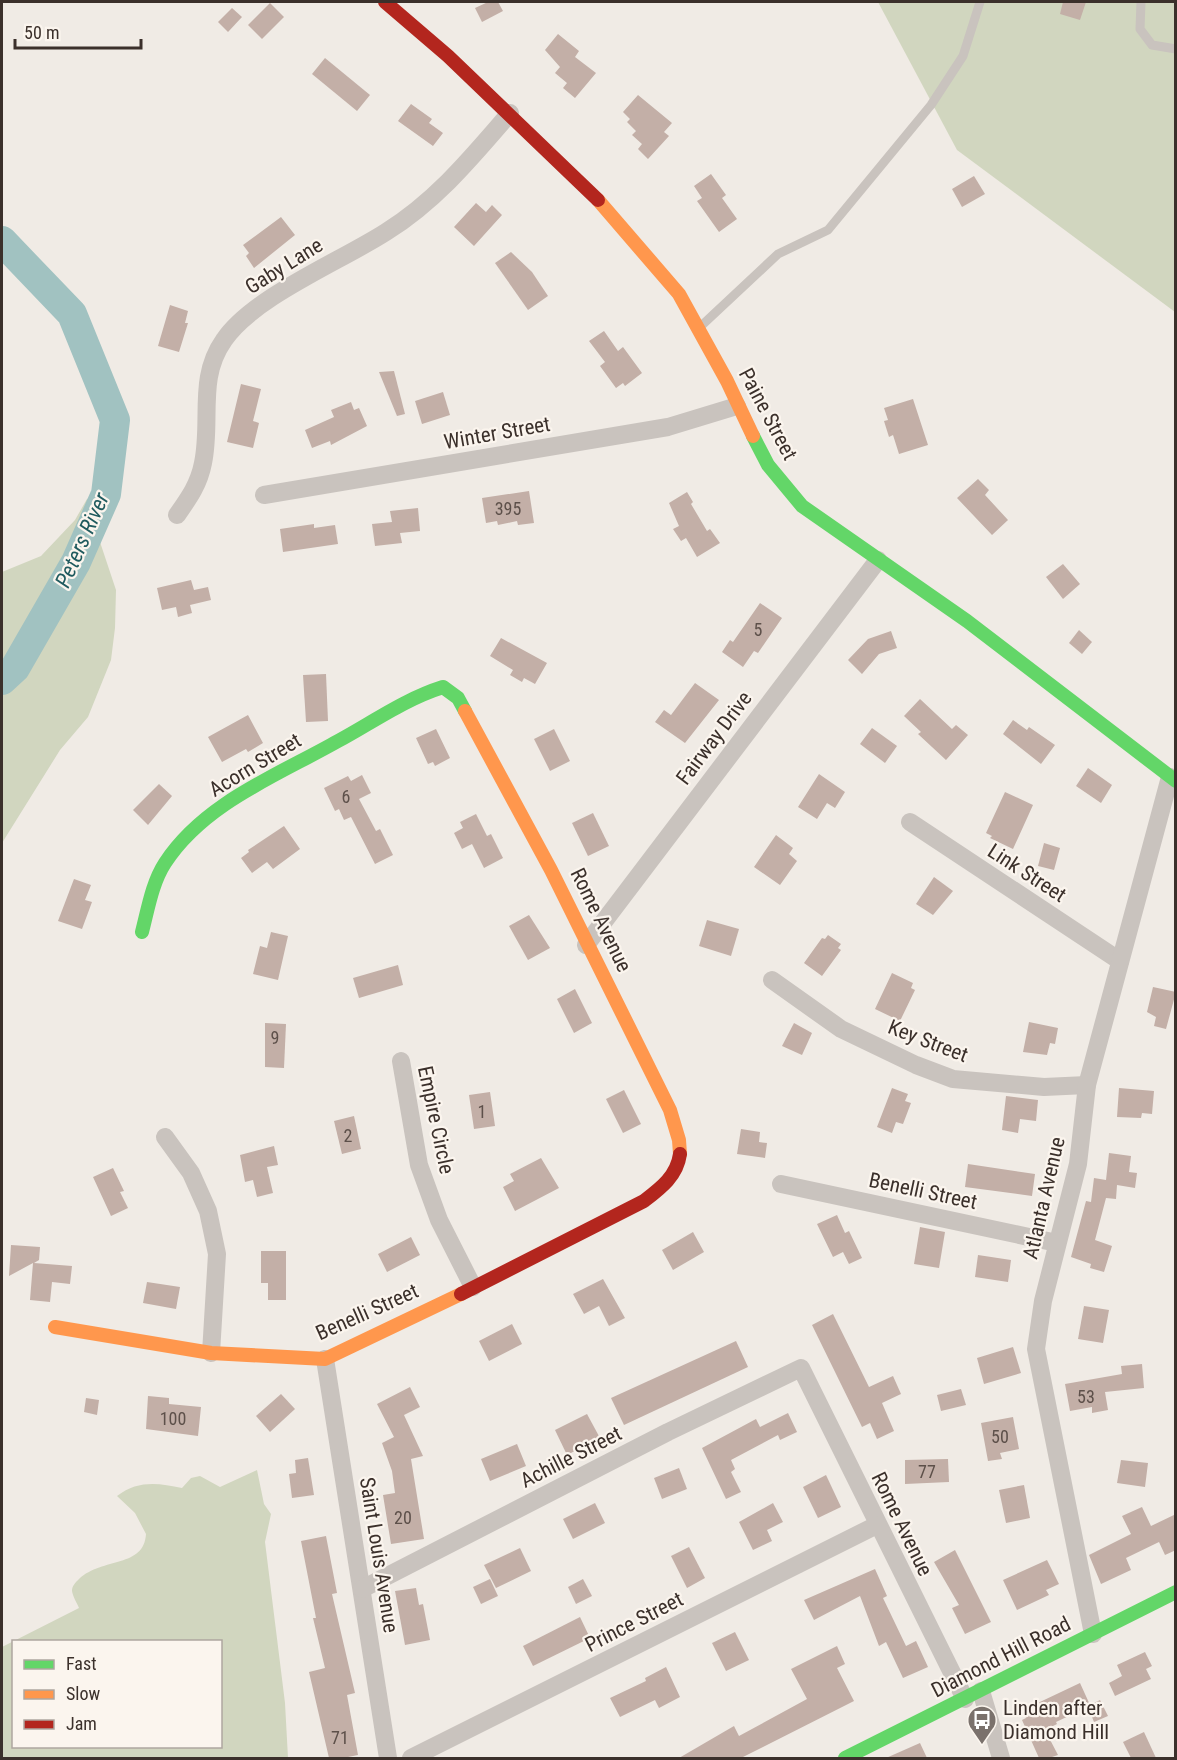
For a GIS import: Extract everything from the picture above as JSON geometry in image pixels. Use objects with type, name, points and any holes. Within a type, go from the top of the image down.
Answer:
[{"type":"street","name":"Paine Street","points":[[385,2],[510,113],[587,187],[679,294],[727,381],[736,406],[768,465],[802,506],[967,621],[1173,779]]},
{"type":"street","name":"Gaby Lane","points":[[177,515],[195,489],[203,462],[206,390],[210,365],[225,338],[247,316],[387,232],[430,199],[462,169],[510,113]]},
{"type":"street","name":"Winter Street","points":[[264,495],[668,427],[736,406]]},
{"type":"street","name":"Fairway Drive","points":[[586,945],[878,560]]},
{"type":"street","name":"Rome Avenue","points":[[443,687],[458,698],[551,870],[586,945],[636,1037],[677,1128],[682,1153],[668,1184]]},
{"type":"street","name":"Acorn Street","points":[[142,932],[164,863],[196,827],[233,800],[424,692],[443,687]]},
{"type":"street","name":"Atlanta Avenue","points":[[1093,1634],[1036,1349],[1057,1243],[1078,1164],[1088,1084],[1105,1026],[1120,961],[1173,779]]},
{"type":"street","name":"Link Street","points":[[910,822],[1120,961]]},
{"type":"street","name":"Key Street","points":[[772,980],[841,1029],[916,1065],[953,1079],[1044,1087],[1088,1084]]},
{"type":"street","name":"Empire Circle","points":[[401,1061],[419,1165],[439,1220],[473,1287]]},
{"type":"street","points":[[165,1137],[191,1173],[208,1211],[218,1254],[211,1353]]},
{"type":"street","name":"Benelli Street","points":[[55,1327],[211,1353],[325,1359],[644,1201],[668,1184]]},
{"type":"street","name":"Benelli Street","points":[[781,1184],[1057,1243]]},
{"type":"street","name":"Saint Louis Avenue","points":[[325,1359],[388,1758]]},
{"type":"street","name":"Rome Avenue","points":[[801,1368],[877,1525],[973,1695],[1001,1758]]},
{"type":"street","name":"Achille Street","points":[[362,1589],[668,1432],[801,1368]]},
{"type":"street","name":"Prince Street","points":[[411,1758],[877,1525]]},
{"type":"street","name":"Diamond Hill Road","points":[[845,1758],[1176,1592]]},
{"type":"lane","points":[[698,328],[778,254],[828,230],[944,86],[963,56],[980,2]]},
{"type":"lane","points":[[1141,2],[1140,29],[1152,45],[1176,49]]},
{"type":"green space","points":[[878,2],[1175,2],[1175,312],[957,150]]},
{"type":"green space","points":[[97,496],[103,510],[100,542],[116,590],[111,660],[88,717],[60,750],[2,843],[2,572],[41,556],[75,520],[87,499]]},
{"type":"green space","points":[[257,1470],[264,1504],[271,1514],[265,1542],[285,1703],[288,1758],[2,1758],[2,1647],[12,1642],[12,1748],[222,1748],[222,1640],[16,1640],[79,1608],[72,1591],[79,1579],[99,1567],[130,1557],[144,1545],[146,1534],[135,1513],[117,1496],[133,1487],[148,1484],[182,1488],[191,1478],[200,1476],[220,1487]]},
{"type":"building","points":[[488,2],[498,2],[503,11],[482,22],[475,8]]},
{"type":"building","points":[[1063,2],[1086,2],[1080,20],[1060,14]]},
{"type":"building","points":[[270,3],[284,17],[262,39],[248,25]]},
{"type":"building","points":[[232,8],[242,17],[228,32],[218,22]]},
{"type":"building","points":[[558,34],[579,51],[575,57],[596,73],[575,98],[563,88],[567,83],[555,73],[560,67],[545,50]]},
{"type":"building","points":[[325,58],[370,95],[357,111],[312,74]]},
{"type":"building","points":[[638,95],[672,123],[664,132],[669,136],[648,159],[638,149],[642,144],[632,135],[636,131],[627,122],[630,119],[623,112]]},
{"type":"building","points":[[411,104],[432,119],[429,123],[443,133],[433,146],[398,121]]},
{"type":"building","points":[[711,174],[726,195],[722,198],[737,219],[719,232],[697,201],[702,198],[694,186]]},
{"type":"building","points":[[974,176],[985,194],[962,207],[952,189]]},
{"type":"building","points":[[476,203],[486,212],[492,205],[502,215],[474,246],[454,227]]},
{"type":"building","points":[[281,217],[295,235],[254,268],[246,256],[249,253],[243,245]]},
{"type":"building","points":[[511,252],[532,272],[548,296],[528,310],[495,263]]},
{"type":"building","points":[[170,305],[188,311],[185,323],[188,323],[179,352],[158,346]]},
{"type":"building","points":[[604,331],[618,351],[623,347],[642,373],[625,386],[623,383],[616,388],[600,366],[605,362],[589,341]]},
{"type":"building","points":[[394,371],[405,414],[397,416],[379,372]]},
{"type":"building","points":[[241,384],[261,389],[253,421],[259,423],[253,448],[227,442]]},
{"type":"building","points":[[443,392],[450,415],[422,424],[415,401]]},
{"type":"building","points":[[913,399],[928,445],[899,454],[893,435],[889,437],[884,421],[888,420],[884,408]]},
{"type":"building","points":[[351,402],[354,410],[359,408],[367,426],[331,445],[330,441],[312,448],[305,430],[334,417],[331,410]]},
{"type":"building","points":[[978,479],[989,490],[985,495],[1008,520],[992,535],[957,498]]},
{"type":"building","points":[[529,491],[534,523],[518,525],[517,521],[498,525],[497,521],[486,523],[482,498]]},
{"type":"building","points":[[687,492],[693,502],[691,504],[707,531],[710,529],[720,543],[697,557],[686,538],[681,541],[673,529],[679,526],[669,503]]},
{"type":"building","points":[[418,508],[420,531],[400,533],[402,543],[375,546],[372,524],[392,522],[390,511]]},
{"type":"building","points":[[314,524],[314,528],[335,525],[338,544],[283,552],[280,529]]},
{"type":"building","points":[[1063,564],[1080,584],[1063,599],[1046,577]]},
{"type":"building","points":[[191,580],[194,590],[208,587],[211,600],[190,605],[192,613],[178,617],[176,607],[162,610],[157,588]]},
{"type":"building","points":[[760,603],[782,618],[758,653],[754,651],[743,667],[722,652],[730,640],[733,642]]},
{"type":"building","points":[[1079,630],[1092,642],[1082,654],[1069,643]]},
{"type":"building","points":[[891,631],[897,648],[879,654],[862,674],[848,660],[868,639]]},
{"type":"building","points":[[501,638],[547,663],[535,684],[524,678],[522,682],[510,675],[513,670],[490,656]]},
{"type":"building","points":[[326,674],[328,721],[306,722],[303,675]]},
{"type":"building","points":[[695,683],[719,700],[685,743],[655,722],[664,710],[671,715]]},
{"type":"building","points":[[920,699],[952,729],[956,725],[968,735],[946,760],[918,734],[921,732],[904,716]]},
{"type":"building","points":[[248,715],[263,743],[248,752],[246,749],[222,762],[208,737]]},
{"type":"building","points":[[1013,720],[1027,730],[1029,727],[1055,745],[1041,764],[1003,734]]},
{"type":"building","points":[[872,728],[897,746],[885,763],[860,744]]},
{"type":"building","points":[[436,729],[450,758],[435,766],[433,762],[428,764],[416,738]]},
{"type":"building","points":[[554,729],[570,761],[550,771],[534,739]]},
{"type":"building","points":[[1088,768],[1112,785],[1101,803],[1076,786]]},
{"type":"building","points":[[819,774],[845,792],[835,808],[827,803],[817,819],[798,807]]},
{"type":"building","points":[[362,775],[371,793],[359,799],[376,831],[380,829],[393,855],[375,864],[351,817],[344,820],[339,809],[335,811],[324,788],[348,776],[351,781]]},
{"type":"building","points":[[159,784],[172,796],[148,825],[133,810]]},
{"type":"building","points":[[1005,792],[1033,805],[1013,849],[990,838],[992,836],[986,833]]},
{"type":"building","points":[[593,813],[609,846],[588,856],[572,823]]},
{"type":"building","points":[[476,814],[487,836],[491,834],[503,858],[484,868],[472,844],[462,849],[454,833],[463,828],[460,822]]},
{"type":"building","points":[[284,826],[300,849],[273,869],[267,862],[252,873],[241,858],[249,852],[248,850]]},
{"type":"building","points":[[776,835],[793,848],[789,854],[797,861],[780,885],[754,867]]},
{"type":"building","points":[[1044,843],[1060,848],[1054,870],[1038,866]]},
{"type":"building","points":[[934,877],[953,891],[933,915],[916,904]]},
{"type":"building","points":[[74,879],[91,885],[85,900],[92,902],[82,929],[58,921]]},
{"type":"building","points":[[529,915],[550,948],[528,960],[509,926]]},
{"type":"building","points":[[707,920],[739,929],[731,956],[699,946]]},
{"type":"building","points":[[271,932],[288,936],[278,980],[253,974],[260,946],[267,948]]},
{"type":"building","points":[[828,935],[841,944],[838,948],[841,950],[822,976],[804,963],[822,938],[825,939]]},
{"type":"building","points":[[398,965],[403,985],[359,998],[353,978]]},
{"type":"building","points":[[892,973],[913,983],[911,988],[915,990],[900,1021],[875,1009]]},
{"type":"building","points":[[1153,987],[1176,992],[1166,1029],[1154,1026],[1156,1017],[1147,1012]]},
{"type":"building","points":[[575,989],[592,1023],[574,1033],[557,999]]},
{"type":"building","points":[[1029,1022],[1058,1028],[1055,1044],[1050,1043],[1047,1055],[1023,1052]]},
{"type":"building","points":[[265,1023],[286,1024],[284,1068],[265,1067]]},
{"type":"building","points":[[794,1023],[812,1033],[802,1055],[782,1046]]},
{"type":"building","points":[[892,1088],[908,1094],[905,1101],[911,1103],[903,1124],[896,1122],[892,1133],[877,1127]]},
{"type":"building","points":[[1119,1088],[1154,1091],[1152,1114],[1142,1113],[1141,1118],[1117,1117]]},
{"type":"building","points":[[624,1090],[641,1124],[623,1133],[606,1099]]},
{"type":"building","points":[[490,1092],[495,1126],[474,1129],[469,1095]]},
{"type":"building","points":[[1006,1096],[1038,1100],[1036,1121],[1020,1119],[1018,1133],[1002,1130]]},
{"type":"building","points":[[354,1116],[361,1149],[342,1154],[334,1121]]},
{"type":"building","points":[[741,1129],[760,1132],[759,1142],[767,1143],[765,1158],[737,1154]]},
{"type":"building","points":[[274,1146],[278,1165],[267,1167],[273,1193],[257,1197],[253,1180],[245,1182],[240,1155]]},
{"type":"building","points":[[1109,1153],[1131,1156],[1129,1172],[1137,1173],[1135,1188],[1117,1185],[1116,1199],[1106,1198],[1095,1240],[1112,1246],[1104,1272],[1090,1268],[1091,1264],[1071,1257],[1086,1201],[1091,1202],[1094,1178],[1106,1180]]},
{"type":"building","points":[[541,1158],[559,1188],[515,1211],[503,1187],[514,1181],[510,1174]]},
{"type":"building","points":[[968,1164],[1035,1174],[1032,1196],[965,1187]]},
{"type":"building","points":[[113,1168],[124,1191],[120,1192],[128,1208],[111,1216],[93,1177]]},
{"type":"building","points":[[837,1215],[845,1233],[849,1231],[862,1258],[849,1264],[843,1252],[833,1257],[817,1224]]},
{"type":"building","points":[[920,1227],[945,1232],[939,1268],[914,1264]]},
{"type":"building","points":[[693,1232],[704,1252],[673,1270],[662,1250]]},
{"type":"building","points":[[411,1237],[420,1255],[387,1272],[378,1254]]},
{"type":"building","points":[[11,1245],[40,1247],[39,1260],[34,1263],[72,1266],[70,1284],[52,1282],[50,1302],[30,1300],[33,1263],[9,1276]]},
{"type":"building","points":[[261,1251],[286,1251],[286,1300],[268,1300],[268,1283],[261,1283]]},
{"type":"building","points":[[978,1255],[1011,1260],[1008,1282],[975,1277]]},
{"type":"building","points":[[603,1279],[625,1318],[609,1326],[599,1306],[584,1314],[573,1294]]},
{"type":"building","points":[[147,1282],[180,1287],[176,1309],[143,1303]]},
{"type":"building","points":[[1084,1306],[1109,1310],[1103,1343],[1078,1339]]},
{"type":"building","points":[[833,1314],[869,1387],[893,1376],[901,1394],[882,1403],[894,1431],[877,1439],[870,1423],[862,1427],[812,1325]]},
{"type":"building","points":[[512,1324],[522,1344],[489,1361],[479,1341]]},
{"type":"building","points":[[736,1341],[748,1367],[624,1425],[611,1398]]},
{"type":"building","points":[[1013,1347],[1021,1373],[984,1384],[977,1358]]},
{"type":"building","points":[[1142,1364],[1144,1388],[1105,1392],[1108,1410],[1092,1413],[1092,1407],[1070,1411],[1065,1384],[1122,1374],[1121,1366]]},
{"type":"building","points":[[410,1387],[420,1407],[404,1415],[423,1456],[411,1459],[424,1539],[391,1544],[383,1495],[395,1493],[392,1471],[382,1443],[394,1437],[377,1404]]},
{"type":"building","points":[[961,1389],[966,1405],[941,1411],[937,1395]]},
{"type":"building","points":[[281,1394],[295,1409],[270,1432],[256,1416]]},
{"type":"building","points":[[148,1396],[169,1398],[169,1404],[201,1407],[198,1436],[146,1429]]},
{"type":"building","points":[[86,1398],[99,1400],[97,1415],[84,1412]]},
{"type":"building","points":[[788,1413],[797,1432],[780,1440],[778,1435],[731,1460],[735,1469],[731,1472],[741,1492],[726,1499],[702,1448],[756,1419],[760,1427]]},
{"type":"building","points":[[587,1414],[600,1438],[567,1455],[555,1430]]},
{"type":"building","points":[[1013,1417],[1019,1449],[1000,1453],[1002,1459],[988,1461],[981,1423]]},
{"type":"building","points":[[517,1444],[526,1466],[490,1481],[481,1459]]},
{"type":"building","points":[[308,1458],[314,1495],[292,1498],[289,1474],[296,1473],[295,1460]]},
{"type":"building","points":[[948,1459],[949,1482],[905,1484],[905,1460]]},
{"type":"building","points":[[1121,1460],[1148,1463],[1145,1487],[1117,1483]]},
{"type":"building","points":[[679,1468],[687,1489],[662,1499],[654,1478]]},
{"type":"building","points":[[826,1475],[841,1507],[818,1518],[803,1487]]},
{"type":"building","points":[[1024,1485],[1030,1518],[1006,1523],[999,1490]]},
{"type":"building","points":[[595,1503],[605,1523],[573,1539],[563,1519]]},
{"type":"building","points":[[773,1503],[783,1522],[767,1530],[772,1541],[753,1550],[739,1522]]},
{"type":"building","points":[[1142,1507],[1151,1526],[1176,1514],[1176,1550],[1165,1555],[1159,1542],[1126,1558],[1131,1570],[1101,1584],[1089,1555],[1131,1534],[1122,1516]]},
{"type":"building","points":[[326,1536],[337,1593],[332,1594],[355,1693],[347,1695],[358,1755],[343,1758],[329,1758],[309,1672],[325,1668],[313,1618],[316,1618],[301,1541]]},
{"type":"building","points":[[689,1547],[705,1578],[687,1588],[671,1556]]},
{"type":"building","points":[[520,1548],[531,1571],[496,1588],[484,1565]]},
{"type":"building","points":[[955,1550],[991,1622],[965,1634],[952,1608],[959,1605],[934,1562]]},
{"type":"building","points":[[1047,1560],[1059,1584],[1046,1590],[1049,1595],[1017,1610],[1003,1580]]},
{"type":"building","points":[[875,1569],[887,1596],[883,1598],[906,1646],[916,1641],[928,1667],[903,1678],[886,1642],[879,1646],[860,1596],[814,1620],[804,1600]]},
{"type":"building","points":[[490,1579],[498,1596],[481,1604],[473,1587]]},
{"type":"building","points":[[583,1579],[592,1596],[576,1604],[568,1587]]},
{"type":"building","points":[[416,1588],[419,1605],[423,1604],[430,1640],[405,1645],[395,1591]]},
{"type":"building","points":[[580,1617],[590,1638],[533,1666],[523,1646]]},
{"type":"building","points":[[735,1632],[749,1660],[726,1671],[712,1643]]},
{"type":"building","points":[[837,1646],[845,1664],[837,1668],[854,1701],[741,1758],[679,1758],[734,1726],[739,1736],[807,1699],[791,1669]]},
{"type":"building","points":[[1145,1652],[1152,1666],[1146,1669],[1151,1679],[1115,1696],[1109,1683],[1122,1676],[1117,1665]]},
{"type":"building","points":[[666,1667],[680,1697],[659,1708],[655,1700],[620,1717],[610,1698],[646,1681],[645,1678]]},
{"type":"building","points":[[1080,1683],[1090,1705],[1100,1700],[1108,1716],[1094,1722],[1088,1707],[1056,1722],[1057,1724],[1045,1730],[1058,1755],[1039,1758],[1022,1720],[1026,1718],[1023,1710]]},
{"type":"building","points":[[1144,1732],[1156,1758],[1131,1758],[1123,1742]]},
{"type":"building","points":[[920,1743],[927,1758],[886,1758]]},
{"type":"waterway","name":"Peters River","points":[[2,241],[72,314],[115,420],[106,494],[76,562],[15,668],[2,680]]},
{"type":"traffic: fast","points":[[753,436],[768,465],[802,506],[967,621],[1176,781]]},
{"type":"traffic: fast","points":[[142,932],[148,905],[165,863],[181,842],[221,807],[402,704],[429,692],[443,687],[458,698],[465,711]]},
{"type":"traffic: fast","points":[[845,1758],[1176,1592]]},
{"type":"traffic: slow","points":[[598,200],[679,294],[727,381],[753,436]]},
{"type":"traffic: slow","points":[[465,711],[551,870],[670,1110],[679,1140],[680,1154]]},
{"type":"traffic: slow","points":[[55,1327],[211,1353],[325,1359],[461,1294]]},
{"type":"traffic: jam","points":[[385,2],[448,56],[598,200]]},
{"type":"traffic: jam","points":[[461,1294],[644,1201],[672,1175],[680,1154]]},
{"type":"place","name":"Linden after Diamond Hill","points":[[982,1746]]}]
